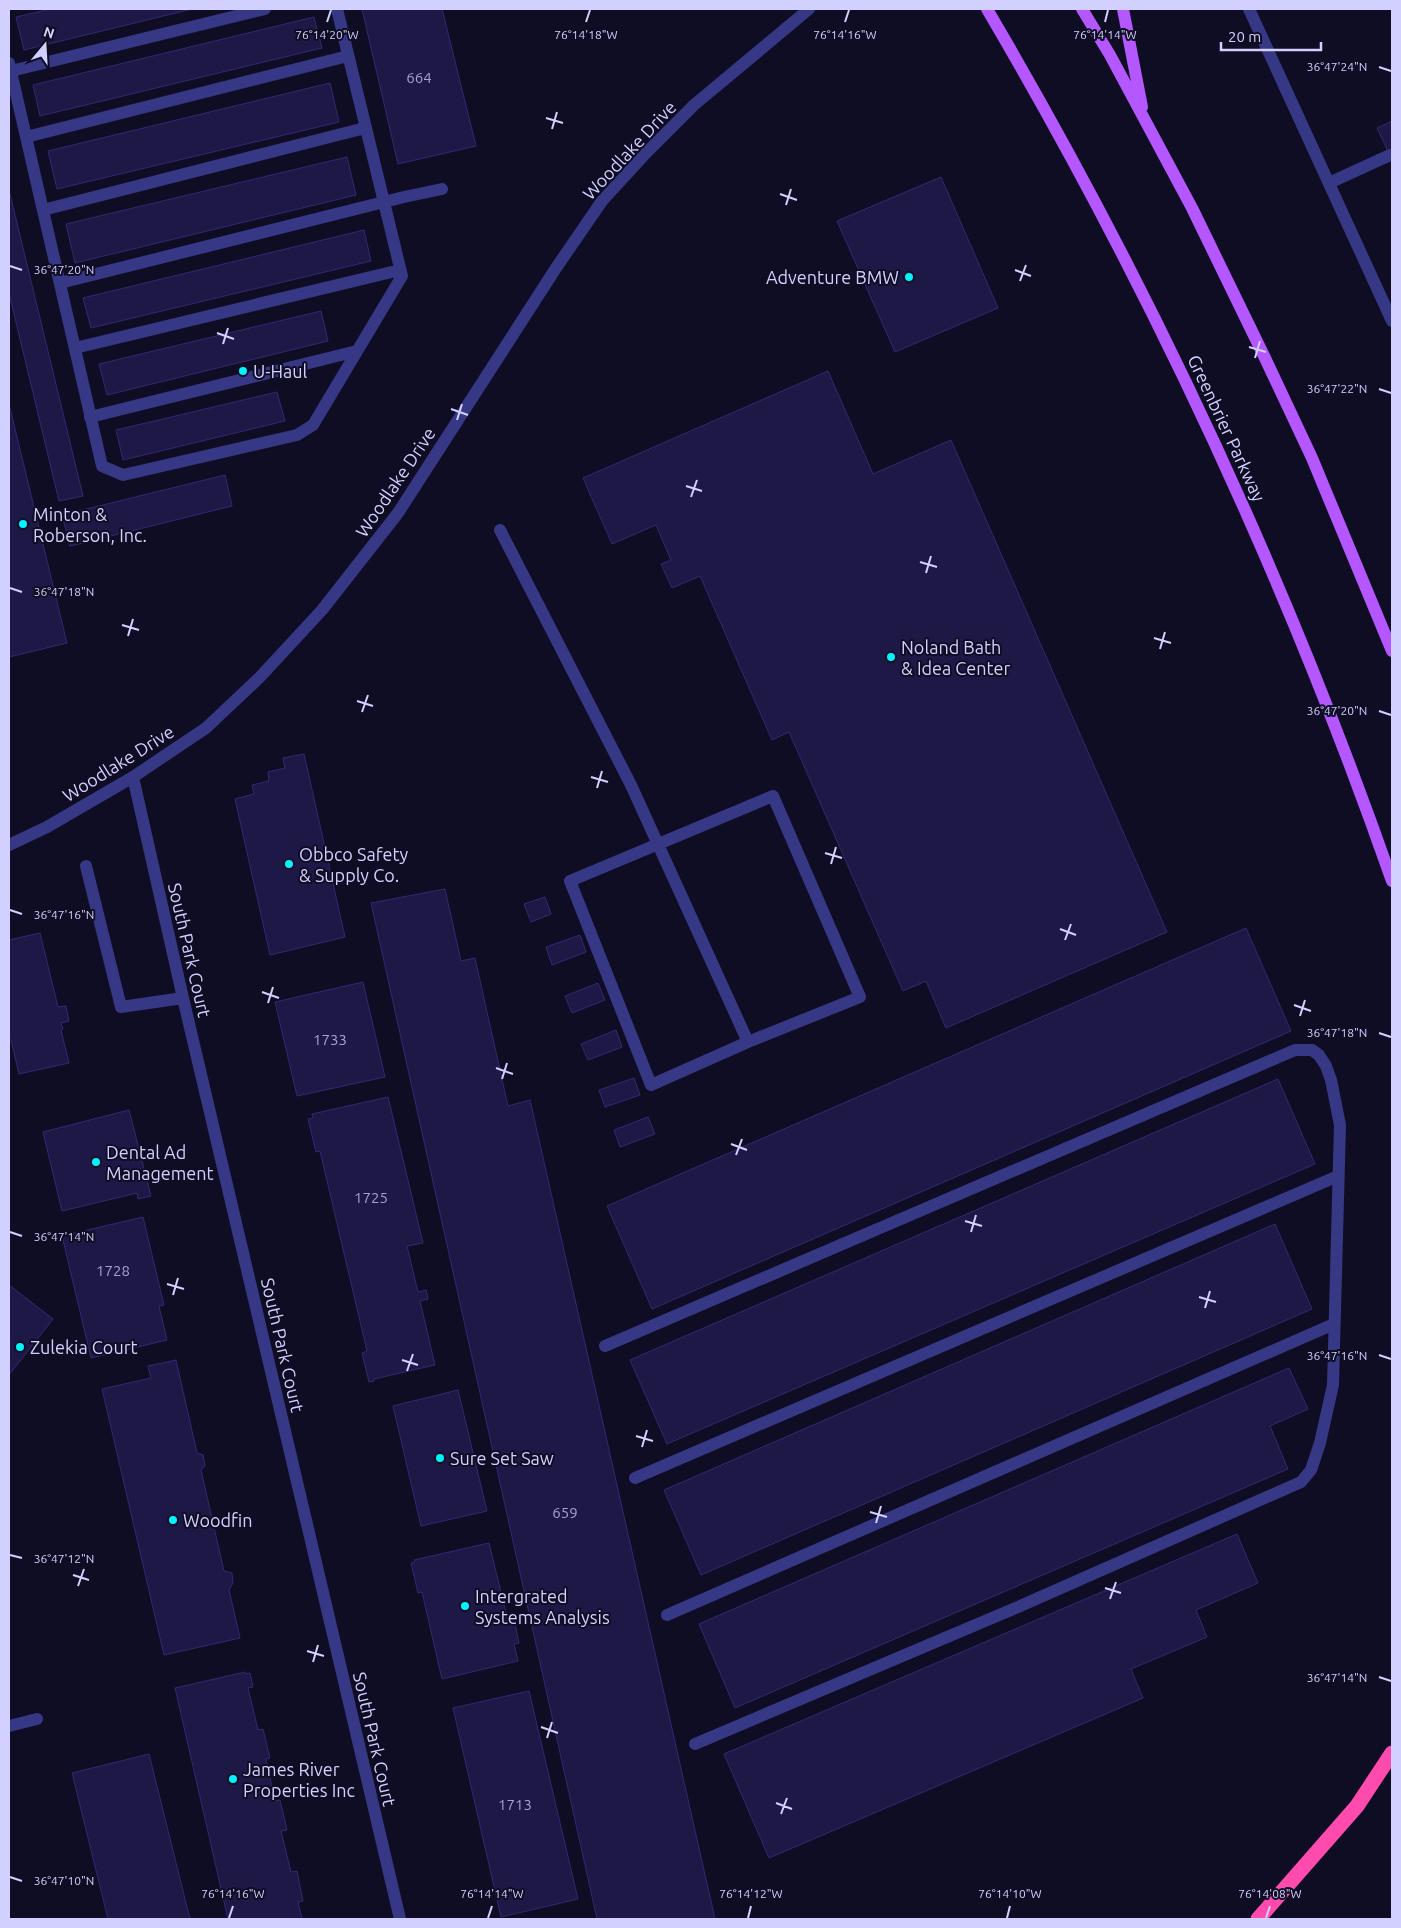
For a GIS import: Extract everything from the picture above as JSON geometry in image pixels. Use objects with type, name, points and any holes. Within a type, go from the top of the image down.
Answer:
[{"type":"highway","points":[[1258,1919],[1356,1806],[1392,1753]]},
{"type":"main road","name":"Greenbrier Parkway","points":[[988,9],[1073,158],[1130,267],[1237,490],[1284,598],[1329,710],[1372,822],[1392,881]]},
{"type":"main road","points":[[1082,9],[1110,55],[1196,217],[1304,441],[1392,651]]},
{"type":"main road","points":[[1123,9],[1144,120]]},
{"type":"street","points":[[265,9],[10,67],[102,466],[123,476],[297,435],[313,425],[402,276],[337,9]]},
{"type":"street","name":"Woodlake Drive","points":[[9,845],[46,827],[133,777],[206,728],[260,677],[322,610],[398,513],[556,268],[602,201],[646,152],[694,105],[809,9]]},
{"type":"street","points":[[1249,9],[1392,321]]},
{"type":"street","points":[[26,137],[348,56]]},
{"type":"street","points":[[43,210],[366,128]]},
{"type":"street","points":[[1329,183],[1390,156]]},
{"type":"street","points":[[60,283],[442,189]]},
{"type":"street","points":[[75,348],[400,270]]},
{"type":"street","points":[[90,417],[357,351]]},
{"type":"street","points":[[500,530],[631,785],[748,1042]]},
{"type":"street","name":"South Park Court","points":[[133,777],[183,998],[400,1919]]},
{"type":"street","points":[[773,796],[860,997],[748,1042],[651,1085],[570,881],[773,796]]},
{"type":"street","points":[[86,866],[121,1007],[183,998]]},
{"type":"street","points":[[605,1346],[1295,1050],[1312,1050],[1326,1066],[1331,1080],[1340,1125],[1332,1384],[1320,1443],[1311,1470],[1301,1482],[1018,1607],[695,1744]]},
{"type":"street","points":[[635,1478],[1338,1176]]},
{"type":"street","points":[[667,1615],[1334,1324]]},
{"type":"street","points":[[9,1726],[37,1719]]},
{"type":"building","points":[[51,9],[192,9],[24,50],[16,17]]},
{"type":"building","points":[[362,9],[442,9],[476,146],[398,164]]},
{"type":"building","points":[[314,17],[322,48],[40,116],[33,85]]},
{"type":"building","points":[[330,83],[339,122],[57,189],[48,151]]},
{"type":"building","points":[[1392,121],[1392,160],[1377,128]]},
{"type":"building","points":[[347,157],[356,195],[75,263],[66,224]]},
{"type":"building","points":[[941,177],[998,308],[895,352],[837,221]]},
{"type":"building","points":[[9,190],[83,496],[59,501],[9,293]]},
{"type":"building","points":[[364,230],[371,261],[91,328],[83,298]]},
{"type":"building","points":[[321,311],[328,341],[107,395],[99,364]]},
{"type":"building","name":"Noland Bath & Idea Center","points":[[828,371],[873,474],[951,440],[1167,932],[946,1028],[926,981],[903,991],[789,732],[772,740],[700,576],[672,588],[661,564],[671,560],[656,525],[612,544],[583,478]]},
{"type":"building","points":[[277,392],[285,421],[123,460],[116,430]]},
{"type":"building","name":"Minton & Roberson, Inc.","points":[[9,404],[67,643],[9,657]]},
{"type":"building","points":[[225,475],[232,506],[70,546],[62,515]]},
{"type":"building","name":"Obbco Safety & Supply Co.","points":[[304,754],[345,937],[270,955],[235,799],[254,794],[252,785],[269,781],[268,772],[285,768],[283,758]]},
{"type":"building","points":[[445,889],[461,961],[475,958],[508,1106],[530,1100],[715,1919],[597,1919],[371,903]]},
{"type":"building","points":[[545,897],[551,914],[531,922],[524,904]]},
{"type":"building","points":[[1246,928],[1291,1031],[652,1309],[607,1206]]},
{"type":"building","points":[[40,933],[58,1007],[66,1006],[69,1021],[61,1023],[63,1029],[61,1030],[69,1063],[19,1074],[11,1040],[9,1041],[9,940]]},
{"type":"building","points":[[580,935],[586,952],[552,965],[546,947]]},
{"type":"building","points":[[363,982],[385,1077],[297,1096],[275,1002]]},
{"type":"building","points":[[598,983],[605,1000],[572,1013],[565,996]]},
{"type":"building","points":[[616,1030],[622,1047],[588,1060],[581,1044]]},
{"type":"building","points":[[634,1078],[640,1095],[605,1107],[599,1090]]},
{"type":"building","points":[[1278,1079],[1315,1164],[667,1444],[630,1360]]},
{"type":"building","points":[[388,1097],[423,1243],[407,1246],[418,1292],[426,1290],[428,1299],[420,1301],[435,1365],[374,1379],[374,1381],[369,1382],[362,1353],[367,1351],[320,1151],[316,1152],[308,1119],[313,1118],[312,1114]]},
{"type":"building","name":"Dental Ad Management","points":[[129,1110],[151,1196],[138,1199],[137,1193],[62,1211],[43,1132]]},
{"type":"building","points":[[648,1117],[655,1134],[620,1147],[614,1130]]},
{"type":"building","points":[[143,1217],[164,1305],[159,1306],[167,1340],[91,1358],[62,1236]]},
{"type":"building","points":[[1275,1224],[1312,1309],[701,1575],[664,1490]]},
{"type":"building","name":"Zulekia Court","points":[[9,1285],[53,1319],[9,1375]]},
{"type":"building","name":"Woodfin","points":[[176,1360],[197,1453],[203,1455],[205,1466],[201,1470],[224,1571],[232,1573],[233,1583],[229,1590],[240,1638],[164,1655],[102,1389],[151,1378],[148,1366]]},
{"type":"building","points":[[1289,1368],[1308,1409],[1270,1426],[1288,1469],[735,1708],[699,1624]]},
{"type":"building","name":"Sure Set Saw","points":[[458,1390],[487,1511],[421,1526],[393,1406]]},
{"type":"building","points":[[1237,1534],[1258,1583],[1196,1610],[1207,1637],[1131,1669],[1143,1698],[769,1858],[724,1754]]},
{"type":"building","name":"Intergrated Systems Analysis","points":[[489,1543],[508,1621],[514,1619],[519,1643],[514,1644],[518,1661],[442,1679],[422,1592],[418,1593],[411,1563],[415,1562],[414,1560]]},
{"type":"building","name":"James River Properties Inc","points":[[245,1672],[245,1674],[250,1673],[253,1687],[248,1688],[258,1730],[263,1729],[270,1758],[266,1759],[275,1801],[280,1800],[287,1830],[281,1831],[291,1872],[297,1871],[303,1901],[298,1902],[302,1919],[228,1919],[175,1688]]},
{"type":"building","points":[[529,1691],[578,1899],[501,1917],[453,1708]]},
{"type":"building","points":[[149,1754],[190,1919],[108,1919],[72,1773]]},
{"type":"place","name":"Adventure BMW","points":[[909,277]]},
{"type":"place","name":"U-Haul","points":[[243,371]]},
{"type":"place","name":"Minton & Roberson, Inc.","points":[[23,524]]},
{"type":"place","name":"Noland Bath & Idea Center","points":[[891,657]]},
{"type":"place","name":"Obbco Safety & Supply Co.","points":[[289,864]]},
{"type":"place","name":"Dental Ad Management","points":[[96,1162]]},
{"type":"place","name":"Zulekia Court","points":[[20,1347]]},
{"type":"place","name":"Sure Set Saw","points":[[440,1458]]},
{"type":"place","name":"Woodfin","points":[[173,1520]]},
{"type":"place","name":"Intergrated Systems Analysis","points":[[465,1606]]},
{"type":"place","name":"James River Properties Inc","points":[[233,1779]]}]
